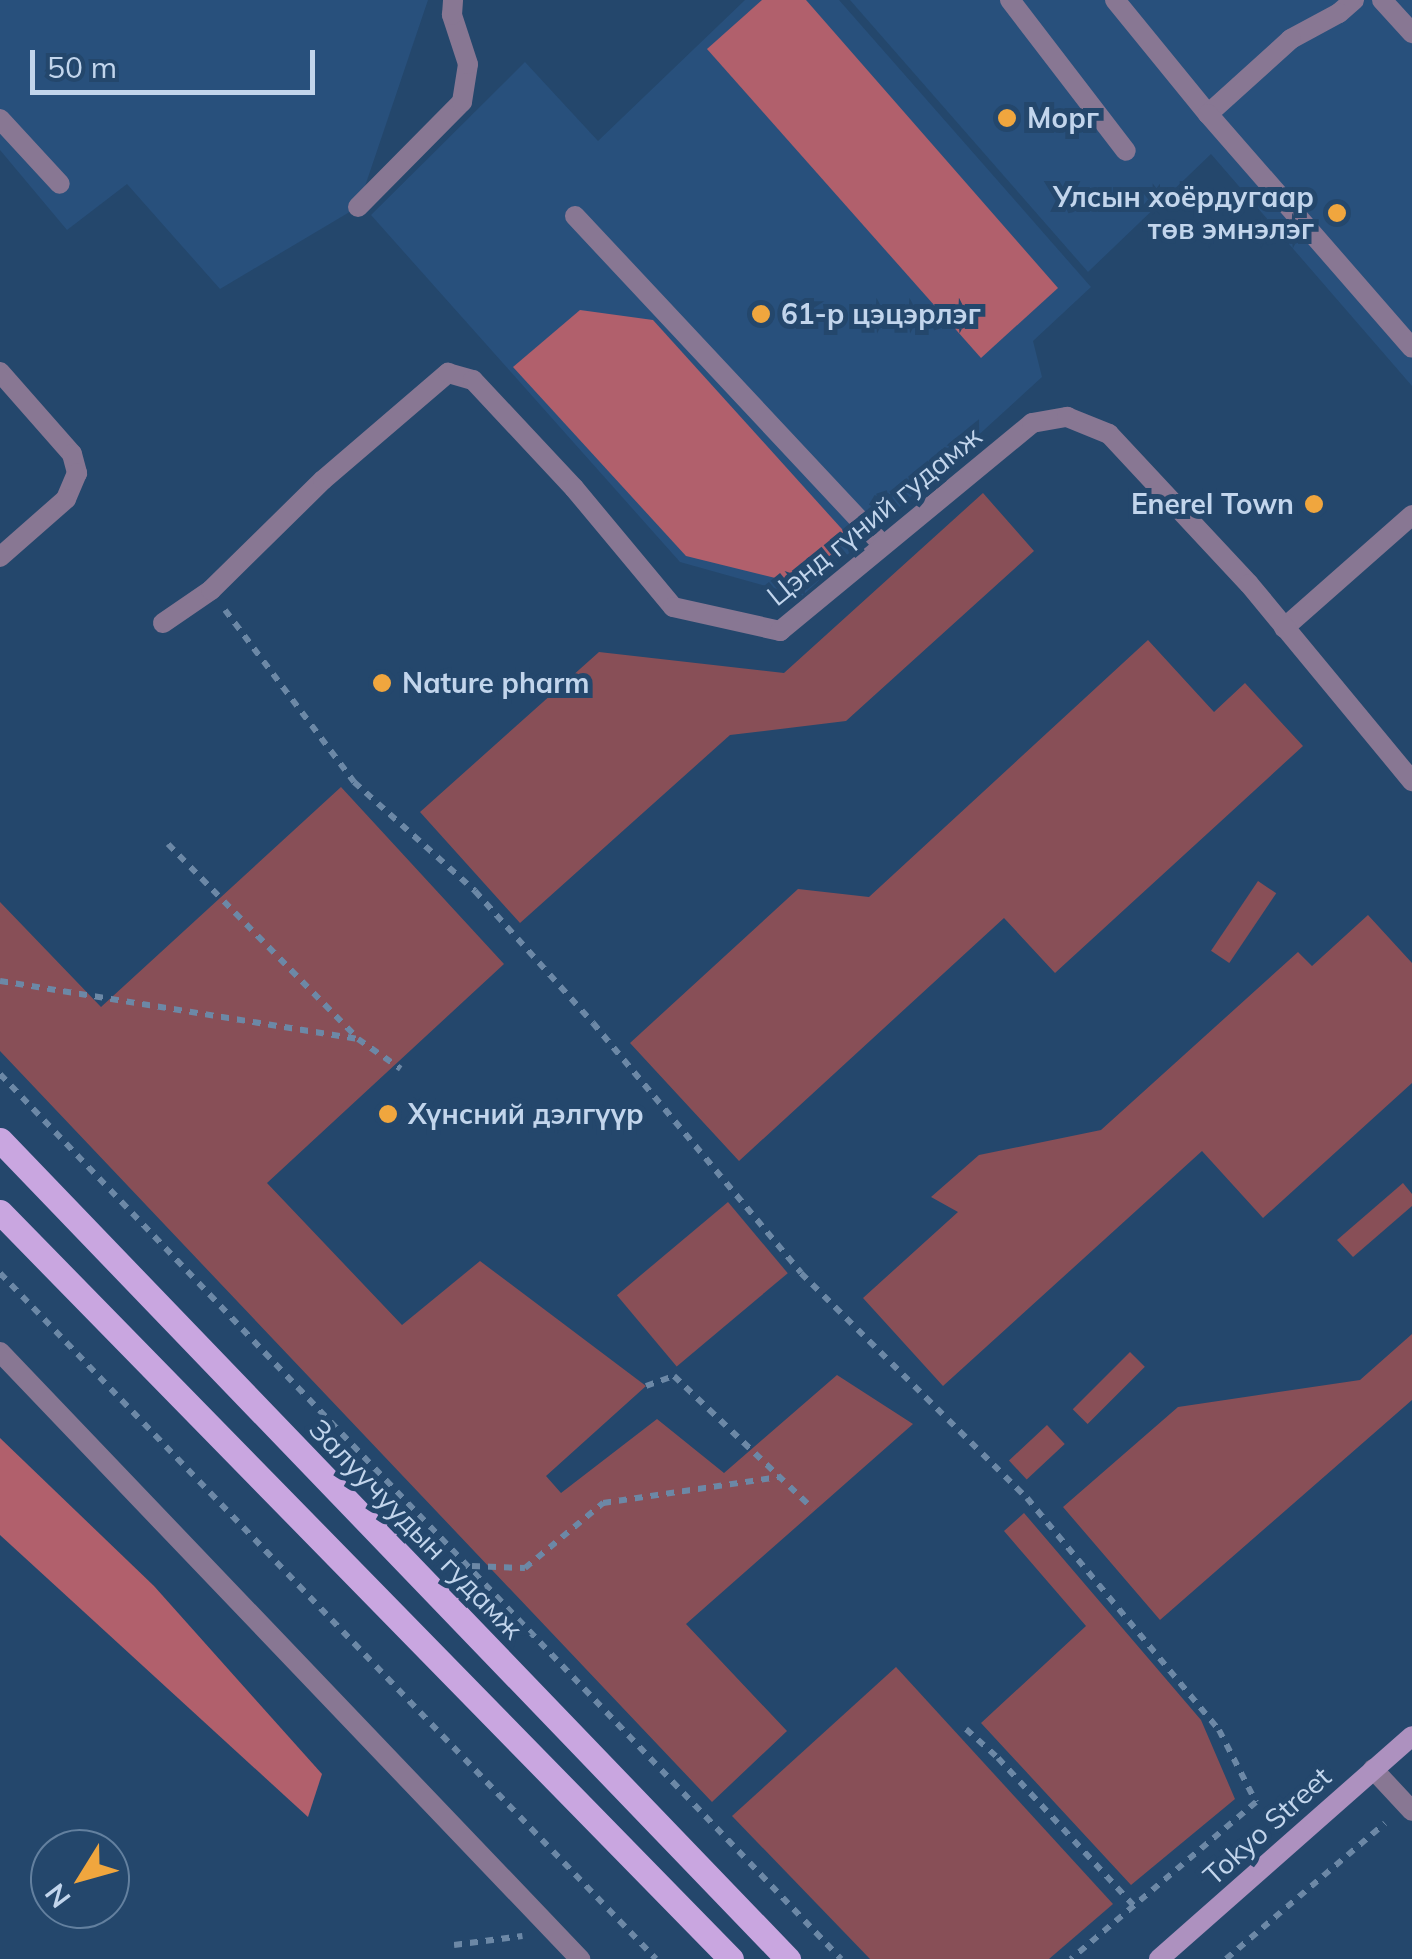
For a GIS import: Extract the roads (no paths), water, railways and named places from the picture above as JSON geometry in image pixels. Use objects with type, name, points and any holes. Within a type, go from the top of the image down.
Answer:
[{"type":"main road","name":"Залуучуудын гудамж","points":[[0,1140],[788,1959]]},
{"type":"main road","points":[[0,1212],[731,1959]]},
{"type":"main road","name":"Tokyo Street","points":[[1160,1959],[1412,1736]]},
{"type":"street","points":[[358,208],[462,102],[468,64],[452,15],[453,0]]},
{"type":"street","points":[[1115,0],[1208,114],[1412,348]]},
{"type":"street","points":[[1208,114],[1291,39],[1339,14],[1354,0]]},
{"type":"street","points":[[1382,0],[1412,33]]},
{"type":"street","points":[[1013,1],[1126,151]]},
{"type":"street","points":[[0,119],[60,184]]},
{"type":"street","points":[[574,216],[881,543]]},
{"type":"street","points":[[0,372],[72,454],[77,473],[66,499],[0,557]]},
{"type":"street","name":"Цэнд гүний гудамж","points":[[164,623],[211,590],[322,480],[448,373],[473,380],[574,488],[673,607],[780,631],[881,543],[1032,422],[1067,417],[1109,434],[1284,628],[1412,781]]},
{"type":"street","points":[[1284,628],[1412,515]]},
{"type":"street","points":[[0,1352],[580,1959]]},
{"type":"street","points":[[1372,1769],[1409,1808]]},
{"type":"place","name":"Морг","points":[[1007,118]]},
{"type":"place","name":"Улсын хоёрдугаар төв эмнэлэг","points":[[1337,213]]},
{"type":"place","name":"61-р цэцэрлэг","points":[[761,314]]},
{"type":"place","name":"Enerel Town","points":[[1314,504]]},
{"type":"place","name":"Nature pharm","points":[[382,683]]},
{"type":"place","name":"Хүнсний дэлгүүр","points":[[388,1114]]}]
